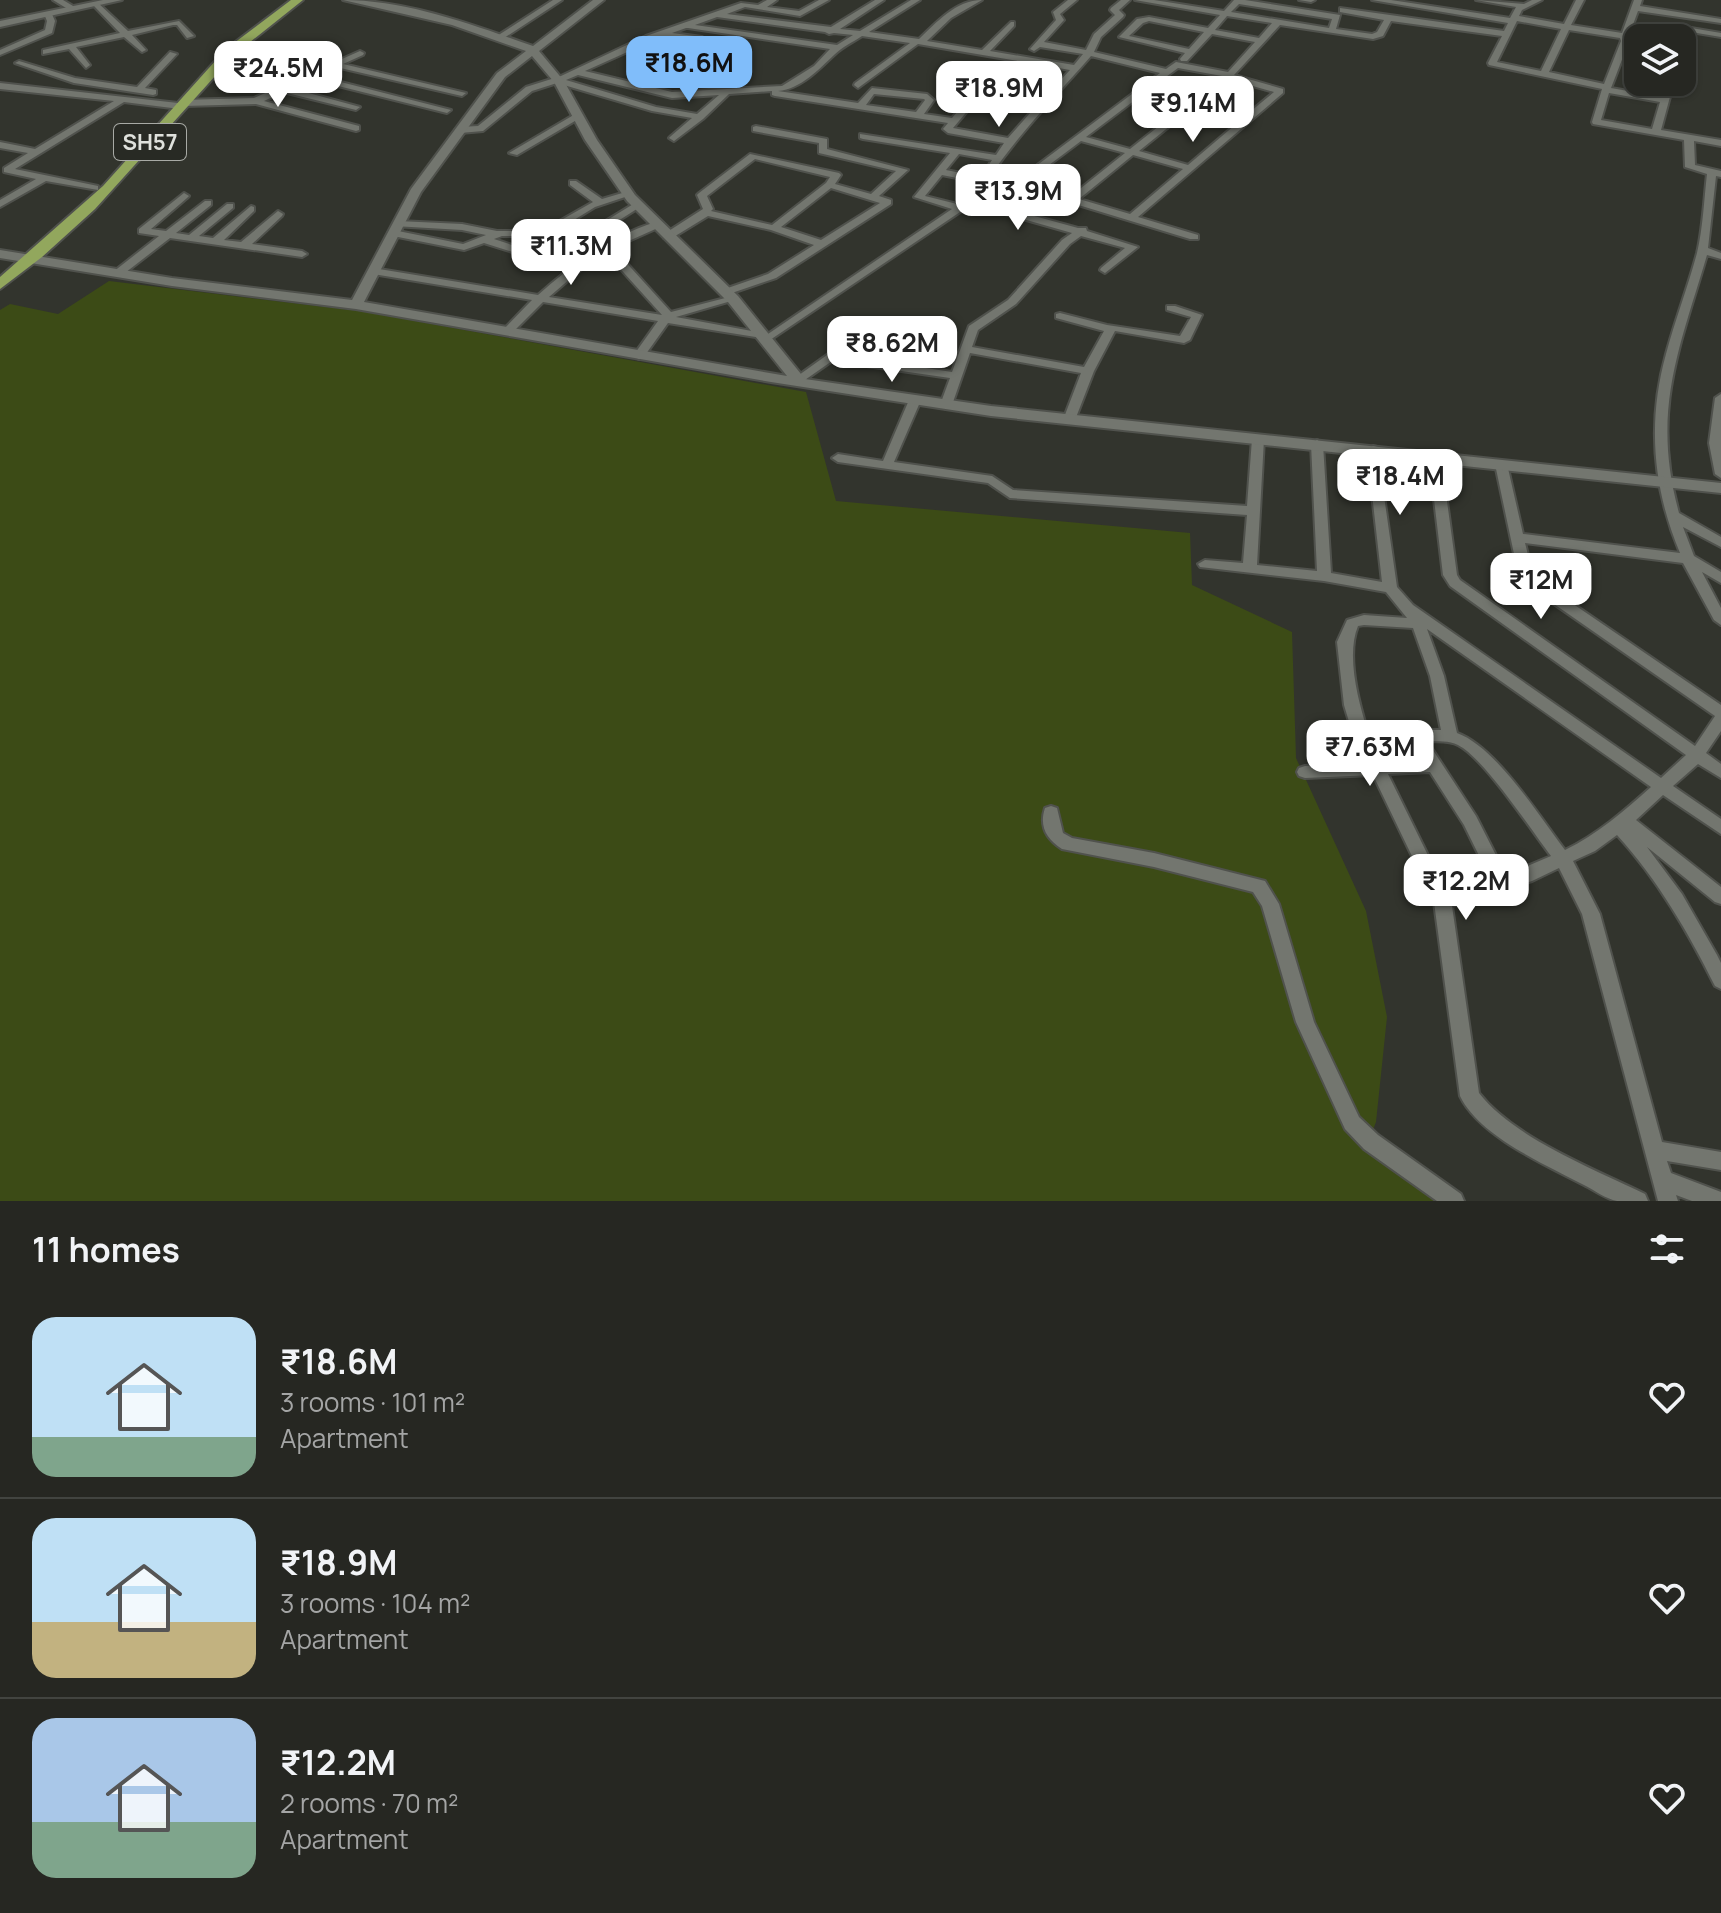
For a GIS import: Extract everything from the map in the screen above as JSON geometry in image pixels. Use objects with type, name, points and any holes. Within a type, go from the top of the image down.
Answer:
[{"type":"main road","name":"SH57","points":[[0,284],[123,171],[233,39],[290,0]]},
{"type":"main road","name":"SH57","points":[[0,275],[26,259],[241,39],[298,0]]},
{"type":"street","points":[[57,0],[74,9]]},
{"type":"street","points":[[0,24],[112,0]]},
{"type":"street","points":[[348,0],[417,13],[501,36],[532,49],[559,80],[577,116],[629,194],[656,225],[730,295],[800,381]]},
{"type":"street","points":[[501,36],[558,0]]},
{"type":"street","points":[[356,305],[415,192],[501,75],[599,0]]},
{"type":"street","points":[[723,0],[800,14],[825,0]]},
{"type":"street","points":[[759,8],[773,0]]},
{"type":"street","points":[[829,32],[880,0]]},
{"type":"street","points":[[577,72],[682,95],[765,91],[793,85],[838,48],[916,0]]},
{"type":"street","points":[[858,85],[948,16],[978,0]]},
{"type":"street","points":[[1025,59],[1060,20],[1056,14],[1073,0]]},
{"type":"street","points":[[373,271],[667,318],[765,337],[960,208],[986,178],[1010,141],[1089,53],[1097,36],[1120,15],[1114,10],[1126,0]]},
{"type":"street","points":[[1139,0],[1377,37],[1389,18]]},
{"type":"street","points":[[1303,0],[1311,0]]},
{"type":"street","points":[[1332,30],[1350,0]]},
{"type":"street","points":[[1376,0],[1566,27],[1624,39]]},
{"type":"street","points":[[1480,0],[1524,6],[1538,0]]},
{"type":"street","points":[[1544,74],[1580,0]]},
{"type":"street","points":[[1018,184],[1179,65],[1237,1],[1508,34]]},
{"type":"street","points":[[97,4],[142,50]]},
{"type":"street","points":[[1630,24],[1637,4],[1721,21]]},
{"type":"street","points":[[460,130],[480,129],[520,93],[559,80],[661,33],[744,5]]},
{"type":"street","points":[[1524,6],[1492,63],[1665,100]]},
{"type":"street","points":[[0,53],[49,31],[51,21],[48,14]]},
{"type":"street","points":[[716,15],[918,42],[1076,68]]},
{"type":"street","points":[[1689,24],[1691,16]]},
{"type":"street","points":[[1191,52],[1123,37],[1144,20],[1262,41]]},
{"type":"street","points":[[1072,200],[1228,76],[1278,22]]},
{"type":"street","points":[[46,52],[177,23],[190,36]]},
{"type":"street","points":[[985,52],[1011,24]]},
{"type":"street","points":[[684,25],[838,48]]},
{"type":"street","points":[[1696,30],[1721,35]]},
{"type":"street","points":[[661,33],[699,39]]},
{"type":"street","points":[[1624,42],[1596,122],[1721,143]]},
{"type":"street","points":[[1039,44],[1168,72]]},
{"type":"street","points":[[71,46],[86,65]]},
{"type":"street","points":[[256,101],[360,53]]},
{"type":"street","points":[[139,90],[173,54]]},
{"type":"street","points":[[19,63],[63,78],[153,92]]},
{"type":"street","points":[[336,65],[462,93]]},
{"type":"street","points":[[1131,218],[1280,89],[1179,65]]},
{"type":"street","points":[[991,75],[1062,86]]},
{"type":"street","points":[[310,77],[447,110]]},
{"type":"street","points":[[38,88],[63,78]]},
{"type":"street","points":[[559,80],[663,111],[700,117]]},
{"type":"street","points":[[0,86],[178,105],[256,101],[356,128]]},
{"type":"street","points":[[618,98],[639,87]]},
{"type":"street","points":[[282,89],[356,107]]},
{"type":"street","points":[[765,91],[954,121]]},
{"type":"street","points":[[860,106],[872,91],[929,98],[919,115]]},
{"type":"street","points":[[1010,141],[948,129],[979,92],[1046,103]]},
{"type":"street","points":[[674,138],[725,94]]},
{"type":"street","points":[[663,111],[682,95]]},
{"type":"street","points":[[1656,132],[1666,96]]},
{"type":"street","points":[[1134,97],[1241,124]]},
{"type":"street","points":[[95,188],[7,170],[121,101]]},
{"type":"street","points":[[514,153],[577,116]]},
{"type":"street","points":[[756,129],[824,141],[822,151],[903,170],[874,196]]},
{"type":"street","points":[[863,136],[998,158]]},
{"type":"street","points":[[1080,138],[1190,168]]},
{"type":"street","points":[[1689,138],[1690,167],[1716,173],[1703,250],[1664,390],[1660,440],[1663,481],[1674,516],[1704,593],[1721,620]]},
{"type":"street","points":[[0,145],[37,152]]},
{"type":"street","points":[[957,151],[920,199],[960,208]]},
{"type":"street","points":[[668,236],[704,213],[708,209],[702,195],[753,156],[836,175],[829,185],[774,228]]},
{"type":"street","points":[[941,172],[1038,189],[1194,237]]},
{"type":"street","points":[[0,204],[42,179]]},
{"type":"street","points":[[573,183],[600,202]]},
{"type":"street","points":[[639,356],[667,318],[772,276],[888,203],[887,199],[829,185]]},
{"type":"street","points":[[1038,189],[1009,212],[1082,230],[1133,247],[1105,270]]},
{"type":"street","points":[[396,228],[455,246],[491,237],[548,233],[600,202],[629,194]]},
{"type":"street","points":[[184,196],[142,229],[302,254]]},
{"type":"street","points":[[117,274],[208,203]]},
{"type":"street","points":[[396,228],[462,227],[544,259],[553,258],[638,205]]},
{"type":"street","points":[[191,238],[230,206]]},
{"type":"street","points":[[215,242],[251,209]]},
{"type":"street","points":[[704,213],[774,228],[823,244]]},
{"type":"street","points":[[243,246],[278,214]]},
{"type":"street","points":[[507,332],[538,299],[607,248],[629,234],[656,225]]},
{"type":"street","points":[[946,405],[973,328],[1012,302],[1066,242],[1082,230]]},
{"type":"street","points":[[607,248],[667,318]]},
{"type":"street","points":[[1703,250],[1721,256]]},
{"type":"street","points":[[0,254],[117,274],[356,305],[639,356],[946,405],[1721,488]]},
{"type":"street","points":[[1060,316],[1184,340],[1197,315],[1171,308]]},
{"type":"street","points":[[800,381],[879,321]]},
{"type":"street","points":[[1069,420],[1088,371],[1111,327]]},
{"type":"street","points":[[967,349],[1088,371]]},
{"type":"street","points":[[831,357],[957,376]]},
{"type":"street","points":[[1721,398],[1715,443],[1721,474]]},
{"type":"street","points":[[887,465],[915,400]]},
{"type":"street","points":[[1250,568],[1258,439]]},
{"type":"street","points":[[1317,444],[1324,576]]},
{"type":"street","points":[[1373,450],[1390,588],[1413,616],[1434,665],[1450,736]]},
{"type":"street","points":[[1435,457],[1450,575],[1455,583],[1721,772]]},
{"type":"street","points":[[838,458],[992,480],[1010,494],[1254,511]]},
{"type":"street","points":[[1443,902],[1502,884],[1589,846],[1622,823],[1697,755],[1721,716],[1536,585],[1524,568],[1501,464]]},
{"type":"street","points":[[1674,516],[1721,543]]},
{"type":"street","points":[[1517,538],[1690,559],[1721,578]]},
{"type":"street","points":[[1205,564],[1324,576],[1390,588]]},
{"type":"street","points":[[1638,1201],[1549,1155],[1476,1108],[1470,1096],[1443,902],[1361,735],[1352,705],[1346,632],[1352,623],[1364,620],[1413,616],[1663,785],[1721,828]]},
{"type":"street","points":[[1361,735],[1450,736],[1466,742],[1484,757],[1563,859],[1591,914],[1668,1201]]},
{"type":"street","points":[[1415,735],[1470,821],[1502,884]]},
{"type":"street","points":[[1305,772],[1433,766]]},
{"type":"street","points":[[1051,812],[1055,836],[1068,844],[1154,860],[1259,886],[1270,904],[1305,1022],[1352,1123],[1371,1142],[1454,1201]]},
{"type":"street","points":[[1622,823],[1721,897]]},
{"type":"street","points":[[1622,823],[1670,887],[1721,981]]},
{"type":"street","points":[[1655,1150],[1721,1161]]},
{"type":"street","points":[[1663,1180],[1718,1201]]},
{"type":"green space","points":[[109,281],[359,311],[806,392],[836,501],[1190,533],[1192,585],[1292,632],[1296,758],[1366,911],[1387,1017],[1376,1122],[1367,1145],[1445,1201],[0,1201],[0,310],[10,304],[58,314]]}]
